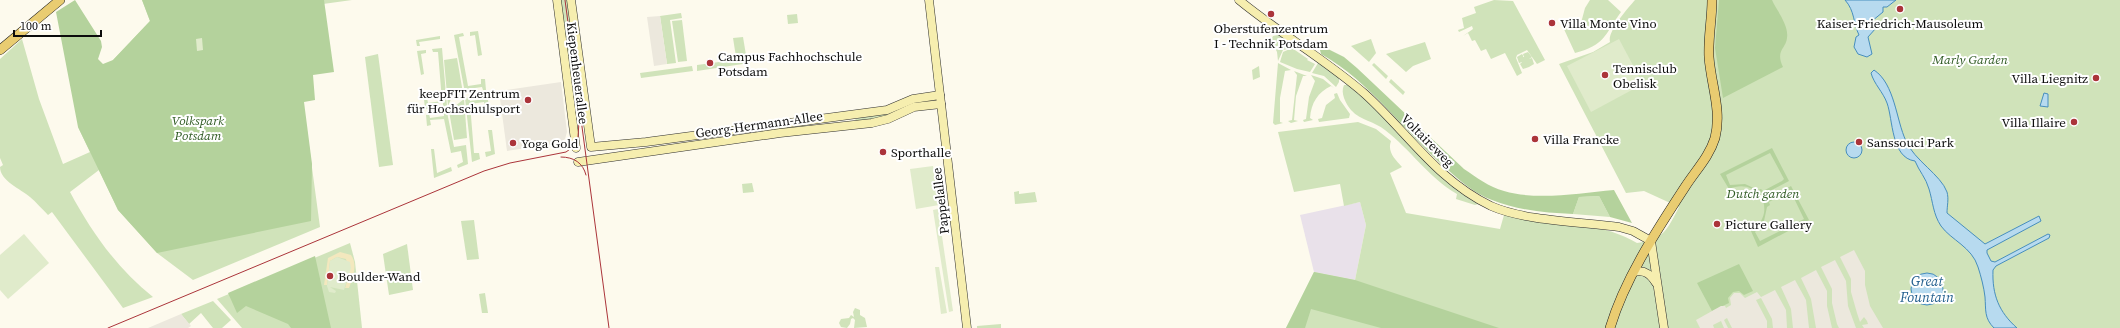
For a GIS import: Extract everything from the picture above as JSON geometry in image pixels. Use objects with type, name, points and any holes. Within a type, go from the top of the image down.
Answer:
[{"type":"main road","points":[[0,50],[60,0]]},
{"type":"main road","points":[[1610,328],[1616,309],[1634,272],[1651,241],[1684,188],[1708,155],[1716,133],[1718,108],[1709,55],[1712,0]]},
{"type":"street","name":"Kiepenheuerallee","points":[[557,0],[576,148]]},
{"type":"street","name":"Kiepenheuerallee","points":[[571,0],[591,147]]},
{"type":"street","name":"Pappelallee","points":[[928,0],[967,328]]},
{"type":"street","name":"Voltaireweg","points":[[1239,0],[1366,95],[1426,159],[1472,194],[1492,206],[1518,214],[1619,227],[1633,231],[1651,241]]},
{"type":"street","name":"Georg-Hermann-Allee","points":[[591,147],[646,142],[887,110],[913,99],[940,95]]},
{"type":"street","name":"Georg-Hermann-Allee","points":[[578,162],[780,133],[872,123],[888,119],[914,107],[941,104]]},
{"type":"street","points":[[1651,241],[1664,328]]},
{"type":"street","points":[[1634,272],[1640,270],[1647,273],[1657,284]]},
{"type":"shaded area","points":[[660,16],[667,64],[654,66],[647,17]]},
{"type":"shaded area","points":[[561,82],[567,132],[565,139],[559,143],[507,151],[499,91]]},
{"type":"shaded area","points":[[1360,202],[1366,225],[1355,280],[1314,272],[1300,215]]},
{"type":"shaded area","points":[[1854,250],[1865,271],[1865,285],[1870,306],[1883,328],[1864,328],[1862,325],[1868,324],[1864,317],[1860,322],[1851,292],[1851,279],[1840,257]]},
{"type":"shaded area","points":[[1835,260],[1846,281],[1848,306],[1856,328],[1839,328],[1837,324],[1832,303],[1832,289],[1821,267]]},
{"type":"shaded area","points":[[1816,270],[1827,291],[1827,306],[1832,328],[1816,328],[1811,299],[1801,278]]},
{"type":"shaded area","points":[[1795,280],[1806,300],[1809,328],[1793,328],[1791,309],[1781,287]]},
{"type":"shaded area","points":[[1775,290],[1786,310],[1787,328],[1773,328],[1772,319],[1761,298],[1756,300],[1767,321],[1767,328],[1732,328],[1727,318],[1724,320],[1728,328],[1724,328],[1721,321],[1713,325],[1714,328],[1700,328],[1696,320],[1721,306],[1725,306],[1726,308],[1731,305],[1730,298],[1734,293],[1740,293],[1745,298],[1757,292],[1761,297]]},
{"type":"shaded area","points":[[181,314],[191,326],[188,328],[148,328]]},
{"type":"green space","name":"Volkspark Potsdam","points":[[75,0],[101,41],[102,47],[98,59],[103,64],[113,60],[150,21],[142,0],[324,0],[334,72],[313,75],[315,100],[304,102],[312,164],[311,221],[157,253],[118,210],[78,127],[56,12]]},
{"type":"green space","name":"Volkspark Potsdam","points":[[142,0],[352,0],[323,4],[312,74],[303,101],[320,227],[193,280],[157,253],[118,210],[99,170],[70,192],[87,222],[106,249],[128,274],[153,297],[123,308],[52,212],[48,215],[30,197],[7,181],[1,172],[0,167],[3,165],[0,158],[0,59],[22,39],[39,99],[63,164],[90,152],[78,127],[80,107],[113,60],[150,21]]},
{"type":"green space","points":[[559,0],[569,0],[579,70],[576,71],[571,43],[568,44],[572,71],[569,72]]},
{"type":"green space","points":[[1494,0],[1513,1],[1545,60],[1537,64],[1527,50],[1517,55],[1516,58],[1522,73],[1517,76],[1505,53],[1491,59],[1486,49],[1481,51],[1475,40],[1472,41],[1468,33],[1463,36],[1473,29],[1472,26],[1459,32],[1458,30],[1464,28],[1462,18],[1476,13],[1474,7]]},
{"type":"green space","points":[[1590,0],[1608,0],[1621,12],[1607,33],[1598,43],[1592,47],[1575,53],[1563,27],[1569,24],[1572,26],[1579,21],[1581,23],[1585,8]]},
{"type":"green space","name":"Sanssouci Park","points":[[1635,0],[2120,0],[2120,328],[1286,328],[1314,272],[1355,280],[1366,225],[1360,202],[1344,206],[1340,184],[1294,192],[1278,132],[1358,122],[1376,129],[1391,141],[1391,152],[1402,167],[1390,173],[1406,213],[1500,229],[1504,215],[1573,223],[1607,230],[1637,243],[1653,239],[1664,232],[1679,207],[1644,191],[1626,193],[1559,64],[1593,52],[1610,42],[1615,26]]},
{"type":"green space","points":[[1719,0],[1772,0],[1784,23],[1787,33],[1786,42],[1780,53],[1783,67],[1723,98],[1715,48]]},
{"type":"green space","points":[[681,13],[682,18],[670,20],[676,63],[667,64],[660,16]]},
{"type":"green space","points":[[797,14],[798,23],[788,24],[787,15]]},
{"type":"green space","points":[[682,20],[687,61],[678,62],[672,21]]},
{"type":"green space","points":[[478,31],[482,55],[478,56],[475,35],[470,36],[470,32]]},
{"type":"green space","points":[[463,33],[464,36],[459,37],[468,86],[481,84],[481,79],[485,79],[486,90],[483,90],[482,87],[468,89],[468,92],[465,93],[454,35]]},
{"type":"green space","points":[[1278,35],[1295,47],[1283,50],[1278,61],[1277,52],[1271,40],[1273,36]]},
{"type":"green space","points":[[440,36],[440,39],[419,42],[420,46],[417,46],[416,40]]},
{"type":"green space","points":[[743,37],[746,55],[736,57],[733,38]]},
{"type":"green space","points":[[202,38],[203,50],[197,51],[196,39]]},
{"type":"green space","points":[[1371,39],[1376,53],[1369,62],[1351,46]]},
{"type":"green space","name":"Tennisclub Obelisk","points":[[1619,39],[1643,84],[1591,112],[1567,66]]},
{"type":"green space","points":[[1425,42],[1431,59],[1413,66],[1406,72],[1386,54]]},
{"type":"green space","points":[[442,48],[447,106],[443,107],[443,103],[441,103],[428,105],[428,109],[425,109],[424,99],[427,98],[428,103],[442,101],[438,52],[433,52],[432,49]]},
{"type":"green space","points":[[1292,48],[1308,59],[1307,60],[1315,64],[1310,72],[1297,69],[1280,62],[1283,52]]},
{"type":"green space","points":[[1328,49],[1344,57],[1464,169],[1488,184],[1498,189],[1517,194],[1545,196],[1614,190],[1632,223],[1610,217],[1599,196],[1579,197],[1573,214],[1521,209],[1486,197],[1474,191],[1431,155],[1372,93],[1339,65],[1321,54],[1320,50]]},
{"type":"green space","points":[[426,50],[426,53],[421,54],[424,74],[421,75],[417,51]]},
{"type":"green space","points":[[1528,52],[1532,57],[1529,59],[1532,58],[1534,64],[1523,69],[1520,64],[1522,62],[1519,63],[1517,57],[1522,54],[1524,57],[1523,54]]},
{"type":"green space","points":[[378,54],[393,165],[379,167],[365,57]]},
{"type":"green space","points":[[457,58],[463,93],[452,97],[448,106],[444,60]]},
{"type":"green space","points":[[749,58],[749,63],[697,71],[697,65]]},
{"type":"green space","points":[[1278,63],[1291,70],[1285,71],[1280,98],[1280,122],[1283,123],[1275,125],[1273,123]]},
{"type":"green space","points":[[1318,63],[1339,78],[1339,82],[1336,87],[1324,76],[1312,73]]},
{"type":"green space","points":[[1374,63],[1388,76],[1386,79],[1372,65]]},
{"type":"green space","points":[[692,66],[693,71],[641,78],[640,73]]},
{"type":"green space","points":[[1259,66],[1260,77],[1253,80],[1252,70]]},
{"type":"green space","points":[[1294,71],[1307,76],[1303,76],[1296,96],[1294,120],[1298,121],[1291,123],[1288,121],[1292,120],[1297,75]]},
{"type":"green space","points":[[1311,75],[1323,79],[1334,88],[1331,86],[1322,91],[1312,108],[1310,118],[1313,120],[1304,122],[1303,120],[1306,119],[1309,97],[1315,81]]},
{"type":"green space","points":[[1391,79],[1405,92],[1403,95],[1389,82]]},
{"type":"green space","points":[[1344,85],[1349,85],[1362,96],[1479,202],[1478,204],[1475,205],[1456,199],[1457,194],[1437,180],[1403,146],[1381,127],[1355,114],[1349,108],[1344,98]]},
{"type":"green space","points":[[1337,93],[1350,114],[1349,118],[1319,122],[1318,119],[1322,118],[1326,105],[1335,98],[1334,94]]},
{"type":"green space","points":[[484,95],[487,95],[489,106],[485,107],[484,102],[470,104],[474,153],[479,153],[480,159],[472,162],[465,98],[469,97],[470,101],[484,99]]},
{"type":"green space","points":[[464,99],[467,138],[454,140],[449,111]]},
{"type":"green space","points":[[913,102],[913,105],[887,117],[857,121],[855,119]]},
{"type":"green space","points":[[444,112],[447,112],[454,147],[466,145],[468,164],[458,168],[457,165],[463,162],[461,151],[451,153],[444,119],[430,120],[431,125],[427,126],[426,115],[429,114],[430,118],[444,116]]},
{"type":"green space","points":[[488,130],[492,130],[495,154],[486,157],[485,152],[491,151]]},
{"type":"green space","name":"Dutch garden","points":[[1772,148],[1789,181],[1760,196],[1750,188],[1742,186],[1729,189],[1720,174]],"holes":[[[1770,153],[1784,179],[1763,191],[1745,184],[1730,185],[1726,175]]]},
{"type":"green space","points":[[431,149],[434,149],[437,173],[451,167],[452,171],[434,178]]},
{"type":"green space","points":[[933,166],[939,205],[916,209],[910,169]]},
{"type":"green space","points":[[752,183],[754,192],[743,193],[742,184]]},
{"type":"green space","points":[[1791,186],[1809,220],[1758,247],[1751,231],[1761,222],[1763,218],[1763,201]],"holes":[[[1788,192],[1791,192],[1804,219],[1760,241],[1755,232],[1764,221],[1767,207],[1770,205],[1769,202]]]},
{"type":"green space","points":[[1019,191],[1019,194],[1035,192],[1037,202],[1015,204],[1014,192]]},
{"type":"green space","points":[[1599,196],[1610,217],[1573,214],[1579,197]]},
{"type":"green space","points":[[938,209],[953,311],[949,312],[933,210]]},
{"type":"green space","points":[[474,220],[479,259],[467,260],[461,221]]},
{"type":"green space","points":[[24,234],[49,263],[8,299],[0,290],[0,255]]},
{"type":"green space","points":[[350,243],[355,262],[362,328],[242,328],[217,299]]},
{"type":"green space","points":[[407,244],[413,290],[389,295],[383,254]]},
{"type":"green space","points":[[315,256],[331,328],[291,328],[288,324],[246,306],[237,313],[228,293]]},
{"type":"green space","points":[[337,257],[350,262],[351,268],[344,290],[330,287],[336,291],[335,293],[329,292],[327,286],[330,261]]},
{"type":"green space","points":[[1739,264],[1753,291],[1744,295],[1739,291],[1733,292],[1728,298],[1729,303],[1712,311],[1697,283]]},
{"type":"green space","points":[[935,267],[939,267],[947,313],[941,314]]},
{"type":"green space","points":[[1314,272],[1355,280],[1499,328],[1381,328],[1311,309],[1305,328],[1286,328]]},
{"type":"green space","points":[[485,293],[488,313],[482,313],[479,294]]},
{"type":"green space","points":[[213,301],[231,320],[222,328],[213,328],[201,313],[189,324],[181,314]]},
{"type":"green space","points":[[855,308],[860,310],[860,315],[865,318],[867,327],[854,328],[855,320],[853,318],[851,319],[847,328],[841,327],[839,323],[841,319],[849,318],[851,315],[854,317],[853,312]]},
{"type":"green space","points":[[1001,324],[1001,328],[977,328],[977,326]]},
{"type":"sand","points":[[340,252],[351,255],[354,263],[354,271],[349,288],[345,288],[349,275],[346,259],[337,257],[330,261],[327,285],[324,285],[328,258]]},
{"type":"water","points":[[1845,0],[1896,0],[1887,7],[1883,7],[1883,12],[1872,21],[1876,28],[1868,37],[1872,54],[1867,57],[1858,54],[1854,47],[1856,37],[1859,35],[1851,8]]},
{"type":"water","points":[[1874,70],[1881,76],[1891,93],[1906,141],[1910,148],[1944,186],[1948,195],[1947,213],[1985,244],[2039,216],[2041,221],[1987,250],[1991,261],[1995,262],[2048,234],[2050,235],[2049,238],[1996,266],[1993,270],[1995,295],[2001,309],[2017,328],[1994,328],[1989,321],[1986,314],[1983,286],[1975,260],[1966,249],[1950,236],[1941,226],[1936,217],[1928,185],[1915,161],[1907,158],[1901,153],[1897,146],[1887,103],[1871,73]]},
{"type":"water","points":[[2044,93],[2048,94],[2048,107],[2040,106]]},
{"type":"water","points":[[1851,142],[1857,142],[1862,147],[1860,156],[1857,158],[1851,158],[1846,153],[1846,147]]},
{"type":"water","name":"Great Fountain","points":[[1924,273],[1930,273],[1939,277],[1943,289],[1939,301],[1930,305],[1924,305],[1915,301],[1911,292],[1911,286],[1915,277]]},
{"type":"tram line","points":[[565,0],[609,328]]},
{"type":"tram line","points":[[108,328],[484,171],[510,163],[566,152],[573,147],[578,137],[579,122]]},
{"type":"tram line","points":[[561,157],[570,158],[580,164],[586,175]]},
{"type":"place","name":"Kaiser-Friedrich-Mausoleum","points":[[1900,9]]},
{"type":"place","name":"Oberstufenzentrum I - Technik Potsdam","points":[[1271,14]]},
{"type":"place","name":"Villa Monte Vino","points":[[1552,23]]},
{"type":"place","name":"Campus Fachhochschule Potsdam","points":[[710,63]]},
{"type":"place","name":"Tennisclub Obelisk","points":[[1605,75]]},
{"type":"place","name":"Villa Liegnitz","points":[[2096,78]]},
{"type":"place","name":"keepFIT Zentrum für Hochschulsport","points":[[528,100]]},
{"type":"place","name":"Villa Illaire","points":[[2074,122]]},
{"type":"place","name":"Villa Francke","points":[[1535,139]]},
{"type":"place","name":"Sanssouci Park","points":[[1859,142]]},
{"type":"place","name":"Yoga Gold","points":[[513,143]]},
{"type":"place","name":"Sporthalle","points":[[883,152]]},
{"type":"place","name":"Picture Gallery","points":[[1717,224]]},
{"type":"place","name":"Boulder-Wand","points":[[330,276]]},
{"type":"park label","name":"Marly Garden","points":[[1970,59]]}]
